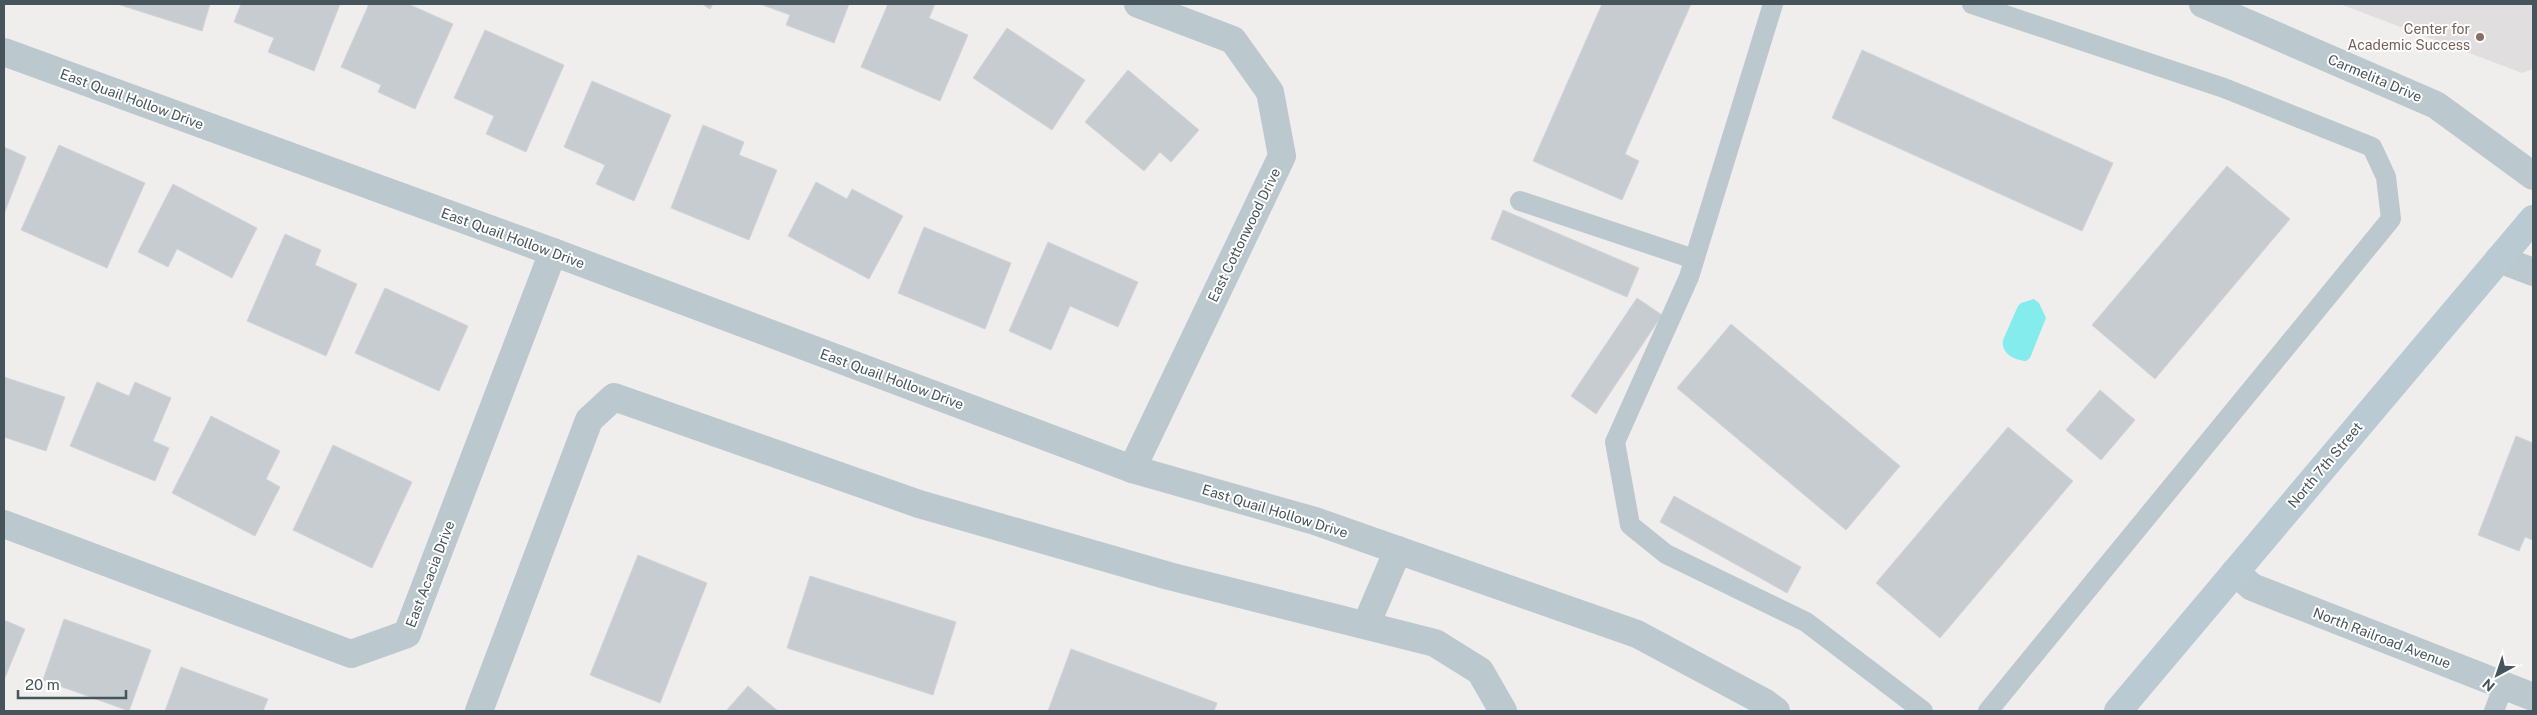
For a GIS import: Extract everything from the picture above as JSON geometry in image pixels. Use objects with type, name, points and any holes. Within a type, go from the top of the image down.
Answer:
[{"type":"main road","name":"North 7th Street","points":[[2118,711],[2533,219]]},
{"type":"street","name":"East Cottonwood Drive","points":[[1132,469],[1282,156],[1270,92],[1233,40],[1138,4]]},
{"type":"street","name":"Carmelita Drive","points":[[2203,4],[2436,104],[2533,176]]},
{"type":"street","name":"East Quail Hollow Drive","points":[[4,52],[554,252],[1132,469],[1315,521],[1637,634],[1764,702],[1776,711]]},
{"type":"street","name":"East Acacia Drive","points":[[4,524],[352,654],[407,634],[554,252]]},
{"type":"street","points":[[2499,259],[2533,272]]},
{"type":"street","points":[[479,711],[588,420],[614,396],[919,504],[1169,576],[1435,643],[1480,671],[1503,711]]},
{"type":"street","points":[[1366,625],[1398,550]]},
{"type":"street","name":"North Railroad Avenue","points":[[2234,572],[2252,587],[2533,697]]},
{"type":"lane","points":[[1772,4],[1689,277],[1615,442],[1630,525],[1666,554],[1806,622],[1923,711]]},
{"type":"lane","points":[[1972,4],[2224,88],[2372,147],[2386,177],[2391,219],[1988,711]]},
{"type":"lane","points":[[1520,201],[1694,259]]},
{"type":"lane","points":[[2494,711],[2504,685]]},
{"type":"shaded area","name":"Center for Academic Success","points":[[2340,4],[2533,4],[2533,69],[2522,73]]},
{"type":"water","points":[[2034,299],[2039,303],[2046,318],[2030,358],[2026,361],[2013,358],[2006,353],[2003,340],[2018,306],[2021,303]]},
{"type":"building","points":[[117,4],[210,4],[202,31]]},
{"type":"building","points":[[241,4],[340,4],[314,71],[268,52],[274,38],[234,22]]},
{"type":"building","points":[[369,4],[408,4],[453,24],[415,109],[378,92],[381,85],[341,67]]},
{"type":"building","points":[[702,4],[713,4],[710,9]]},
{"type":"building","points":[[760,4],[849,4],[834,43],[786,25],[790,15]]},
{"type":"building","points":[[888,4],[935,4],[929,18],[968,35],[940,101],[861,67]]},
{"type":"building","points":[[1602,4],[1691,4],[1625,154],[1639,161],[1622,200],[1533,161]]},
{"type":"building","points":[[1007,28],[1085,80],[1052,130],[973,78]]},
{"type":"building","points":[[485,30],[564,65],[526,152],[486,134],[494,116],[454,98]]},
{"type":"building","points":[[1862,50],[2113,163],[2082,231],[1832,118]]},
{"type":"building","points":[[1128,70],[1199,130],[1171,162],[1160,152],[1144,171],[1085,122]]},
{"type":"building","points":[[592,81],[671,115],[634,201],[596,184],[605,165],[564,147]]},
{"type":"building","points":[[703,125],[744,142],[739,155],[777,170],[749,240],[671,208]]},
{"type":"building","points":[[59,145],[145,183],[107,268],[21,230]]},
{"type":"building","points":[[4,147],[26,157],[4,214]]},
{"type":"building","points":[[2227,166],[2290,219],[2155,379],[2092,325]]},
{"type":"building","points":[[816,182],[847,199],[852,189],[903,216],[869,279],[788,236]]},
{"type":"building","points":[[173,184],[257,228],[232,278],[177,249],[168,267],[138,252]]},
{"type":"building","points":[[1503,210],[1639,268],[1627,297],[1491,239]]},
{"type":"building","points":[[924,227],[1011,263],[985,329],[898,293]]},
{"type":"building","points":[[285,234],[321,250],[315,265],[357,284],[326,356],[247,321]]},
{"type":"building","points":[[1048,242],[1138,282],[1118,327],[1070,306],[1051,350],[1009,331]]},
{"type":"building","points":[[385,288],[468,326],[439,391],[355,353]]},
{"type":"building","points":[[1637,298],[1662,315],[1596,414],[1571,396]]},
{"type":"building","points":[[1731,324],[1900,466],[1846,530],[1677,388]]},
{"type":"building","points":[[4,377],[65,397],[46,451],[4,437]]},
{"type":"building","points":[[97,382],[129,396],[135,382],[171,398],[153,441],[169,448],[155,481],[70,446]]},
{"type":"building","points":[[2100,390],[2135,420],[2101,460],[2066,430]]},
{"type":"building","points":[[211,416],[280,451],[266,479],[280,487],[255,536],[172,493]]},
{"type":"building","points":[[2008,427],[2073,481],[1940,638],[1876,583]]},
{"type":"building","points":[[2516,436],[2533,443],[2533,540],[2525,537],[2519,551],[2478,535]]},
{"type":"building","points":[[333,445],[412,482],[372,568],[293,530]]},
{"type":"building","points":[[1674,496],[1801,567],[1787,593],[1660,522]]},
{"type":"building","points":[[638,555],[707,583],[660,703],[590,675]]},
{"type":"building","points":[[810,576],[956,622],[933,695],[787,648]]},
{"type":"building","points":[[64,619],[151,650],[129,711],[43,680]]},
{"type":"building","points":[[4,620],[25,629],[4,680]]},
{"type":"building","points":[[1071,649],[1217,703],[1214,711],[1048,711]]},
{"type":"building","points":[[181,667],[268,699],[263,711],[165,711]]},
{"type":"building","points":[[748,686],[778,711],[726,711]]},
{"type":"place","name":"Center for Academic Success","points":[[2480,37]]}]
